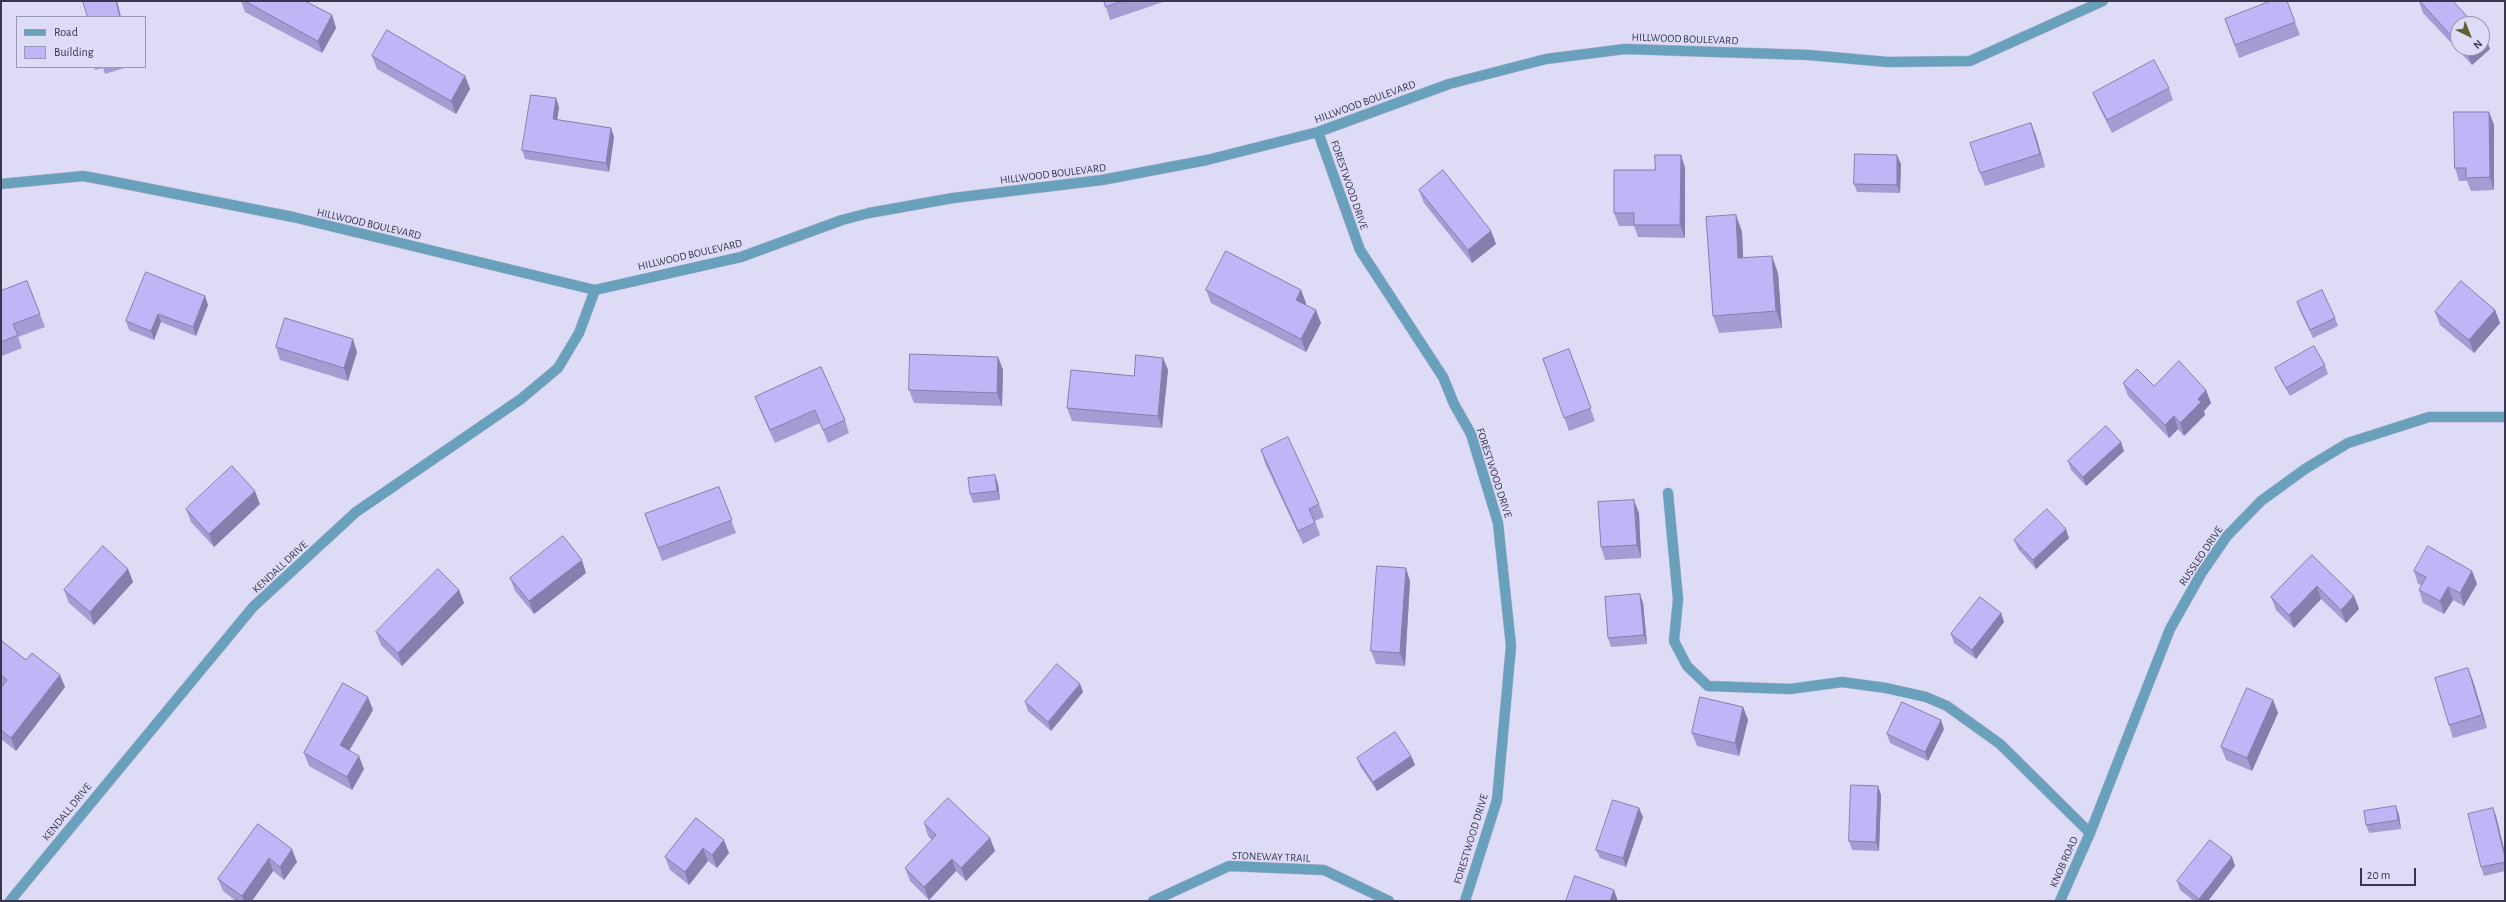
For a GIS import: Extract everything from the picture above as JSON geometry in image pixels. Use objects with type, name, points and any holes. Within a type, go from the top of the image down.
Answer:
[{"type":"street","name":"HILLWOOD BOULEVARD","points":[[1,184],[83,176],[113,181],[292,217],[595,290],[741,257],[842,220],[869,213],[953,198],[1122,176],[1207,160],[1318,132],[1449,84],[1546,59],[1625,49],[1810,55],[1888,62],[1970,61],[2103,1]]},
{"type":"street","name":"FORESTWOOD DRIVE","points":[[1318,132],[1360,250],[1443,377],[1454,404],[1470,434],[1498,523],[1511,646],[1497,800],[1465,901]]},
{"type":"street","name":"KENDALL DRIVE","points":[[10,901],[253,608],[356,512],[521,399],[558,368],[579,333],[595,290]]},
{"type":"street","name":"RUSSLEO DRIVE","points":[[2090,834],[2170,629],[2201,574],[2227,536],[2261,501],[2305,469],[2348,442],[2429,418],[2505,417]]},
{"type":"street","points":[[1668,493],[1678,598],[1674,641],[1686,666],[1708,686],[1790,689],[1842,682],[1886,688],[1926,697],[1947,706],[2000,744],[2090,834]]},
{"type":"street","name":"KNOB ROAD","points":[[2060,901],[2090,834]]},
{"type":"street","name":"STONEWAY TRAIL","points":[[1153,901],[1229,866],[1324,870],[1389,901]]},
{"type":"building","points":[[83,1],[116,1],[120,16],[88,16]]},
{"type":"building","points":[[245,1],[305,1],[332,15],[318,41]]},
{"type":"building","points":[[1104,1],[1122,1],[1106,7]]},
{"type":"building","points":[[2271,1],[2287,1],[2295,22],[2235,45],[2225,19]]},
{"type":"building","points":[[2420,1],[2453,1],[2467,16],[2450,16],[2450,34]]},
{"type":"building","points":[[387,30],[465,76],[451,101],[372,56]]},
{"type":"building","points":[[2154,60],[2169,88],[2107,120],[2093,93]]},
{"type":"building","points":[[531,95],[556,98],[553,119],[611,128],[606,163],[522,150]]},
{"type":"building","points":[[2454,112],[2489,112],[2490,177],[2466,178],[2466,168],[2455,168]]},
{"type":"building","points":[[2031,123],[2040,154],[1980,173],[1970,143]]},
{"type":"building","points":[[1855,154],[1897,155],[1897,185],[1854,184]]},
{"type":"building","points":[[1655,155],[1681,155],[1680,225],[1634,225],[1634,213],[1614,213],[1614,170],[1655,170]]},
{"type":"building","points":[[1443,170],[1491,231],[1468,250],[1419,190]]},
{"type":"building","points":[[1736,215],[1738,258],[1772,256],[1776,311],[1713,316],[1706,217]]},
{"type":"building","points":[[1226,251],[1301,290],[1296,300],[1316,310],[1301,339],[1206,290]]},
{"type":"building","points":[[146,272],[205,296],[193,327],[158,314],[151,331],[126,321]]},
{"type":"building","points":[[27,281],[40,314],[13,324],[18,335],[1,342],[1,291]]},
{"type":"building","points":[[2461,281],[2495,310],[2469,340],[2435,312]]},
{"type":"building","points":[[2322,290],[2335,318],[2310,330],[2297,302]]},
{"type":"building","points":[[285,318],[353,339],[344,368],[276,347]]},
{"type":"building","points":[[2314,346],[2325,365],[2286,388],[2275,368]]},
{"type":"building","points":[[1569,349],[1591,408],[1564,418],[1543,359]]},
{"type":"building","points":[[910,354],[998,357],[997,393],[909,390]]},
{"type":"building","points":[[1136,355],[1163,358],[1158,416],[1067,408],[1071,370],[1134,376]]},
{"type":"building","points":[[2179,361],[2206,390],[2198,399],[2201,402],[2180,423],[2174,416],[2165,425],[2123,383],[2137,369],[2154,386]]},
{"type":"building","points":[[821,367],[845,420],[823,430],[815,410],[770,430],[755,397]]},
{"type":"building","points":[[2106,426],[2121,442],[2083,477],[2068,461]]},
{"type":"building","points":[[1288,437],[1319,504],[1309,509],[1315,523],[1298,531],[1261,450]]},
{"type":"building","points":[[232,466],[255,491],[209,534],[186,509]]},
{"type":"building","points":[[995,475],[997,491],[970,494],[968,478]]},
{"type":"building","points":[[719,487],[732,520],[658,548],[645,514]]},
{"type":"building","points":[[1634,500],[1637,545],[1601,547],[1598,502]]},
{"type":"building","points":[[2047,509],[2066,529],[2033,560],[2014,540]]},
{"type":"building","points":[[563,536],[582,560],[529,601],[510,578]]},
{"type":"building","points":[[103,546],[128,569],[90,612],[64,590]]},
{"type":"building","points":[[2428,546],[2472,571],[2460,593],[2448,587],[2440,601],[2419,590],[2426,577],[2414,571]]},
{"type":"building","points":[[2312,555],[2354,596],[2341,610],[2317,586],[2289,615],[2271,597]]},
{"type":"building","points":[[1377,566],[1406,568],[1400,653],[1371,651]]},
{"type":"building","points":[[438,569],[459,590],[398,653],[376,632]]},
{"type":"building","points":[[1640,594],[1644,635],[1608,638],[1605,597]]},
{"type":"building","points":[[1980,597],[2001,613],[1972,650],[1951,634]]},
{"type":"building","points":[[2,641],[26,660],[32,653],[60,675],[11,738],[1,730],[1,688],[7,680],[1,675]]},
{"type":"building","points":[[1057,664],[1080,684],[1048,722],[1025,702]]},
{"type":"building","points":[[2468,668],[2482,715],[2449,725],[2435,678]]},
{"type":"building","points":[[343,683],[368,697],[340,745],[359,756],[347,777],[304,753]]},
{"type":"building","points":[[2247,688],[2273,700],[2247,758],[2221,747]]},
{"type":"building","points":[[1700,697],[1743,707],[1735,743],[1692,733]]},
{"type":"building","points":[[1902,702],[1941,720],[1925,752],[1887,734]]},
{"type":"building","points":[[1395,732],[1411,756],[1373,782],[1357,758]]},
{"type":"building","points":[[1851,785],[1878,786],[1876,842],[1849,841]]},
{"type":"building","points":[[948,798],[990,838],[961,868],[952,859],[924,887],[905,868],[936,835],[924,823]]},
{"type":"building","points":[[1613,800],[1639,808],[1623,858],[1596,850]]},
{"type":"building","points":[[2396,806],[2398,820],[2366,825],[2364,811]]},
{"type":"building","points":[[2493,808],[2505,862],[2481,867],[2468,814]]},
{"type":"building","points":[[696,818],[724,840],[712,855],[703,848],[685,872],[665,857]]},
{"type":"building","points":[[258,824],[292,849],[280,867],[269,858],[242,896],[218,879]]},
{"type":"building","points":[[2210,840],[2232,857],[2199,899],[2177,881]]},
{"type":"building","points":[[1575,876],[1614,890],[1610,901],[1566,901]]}]
